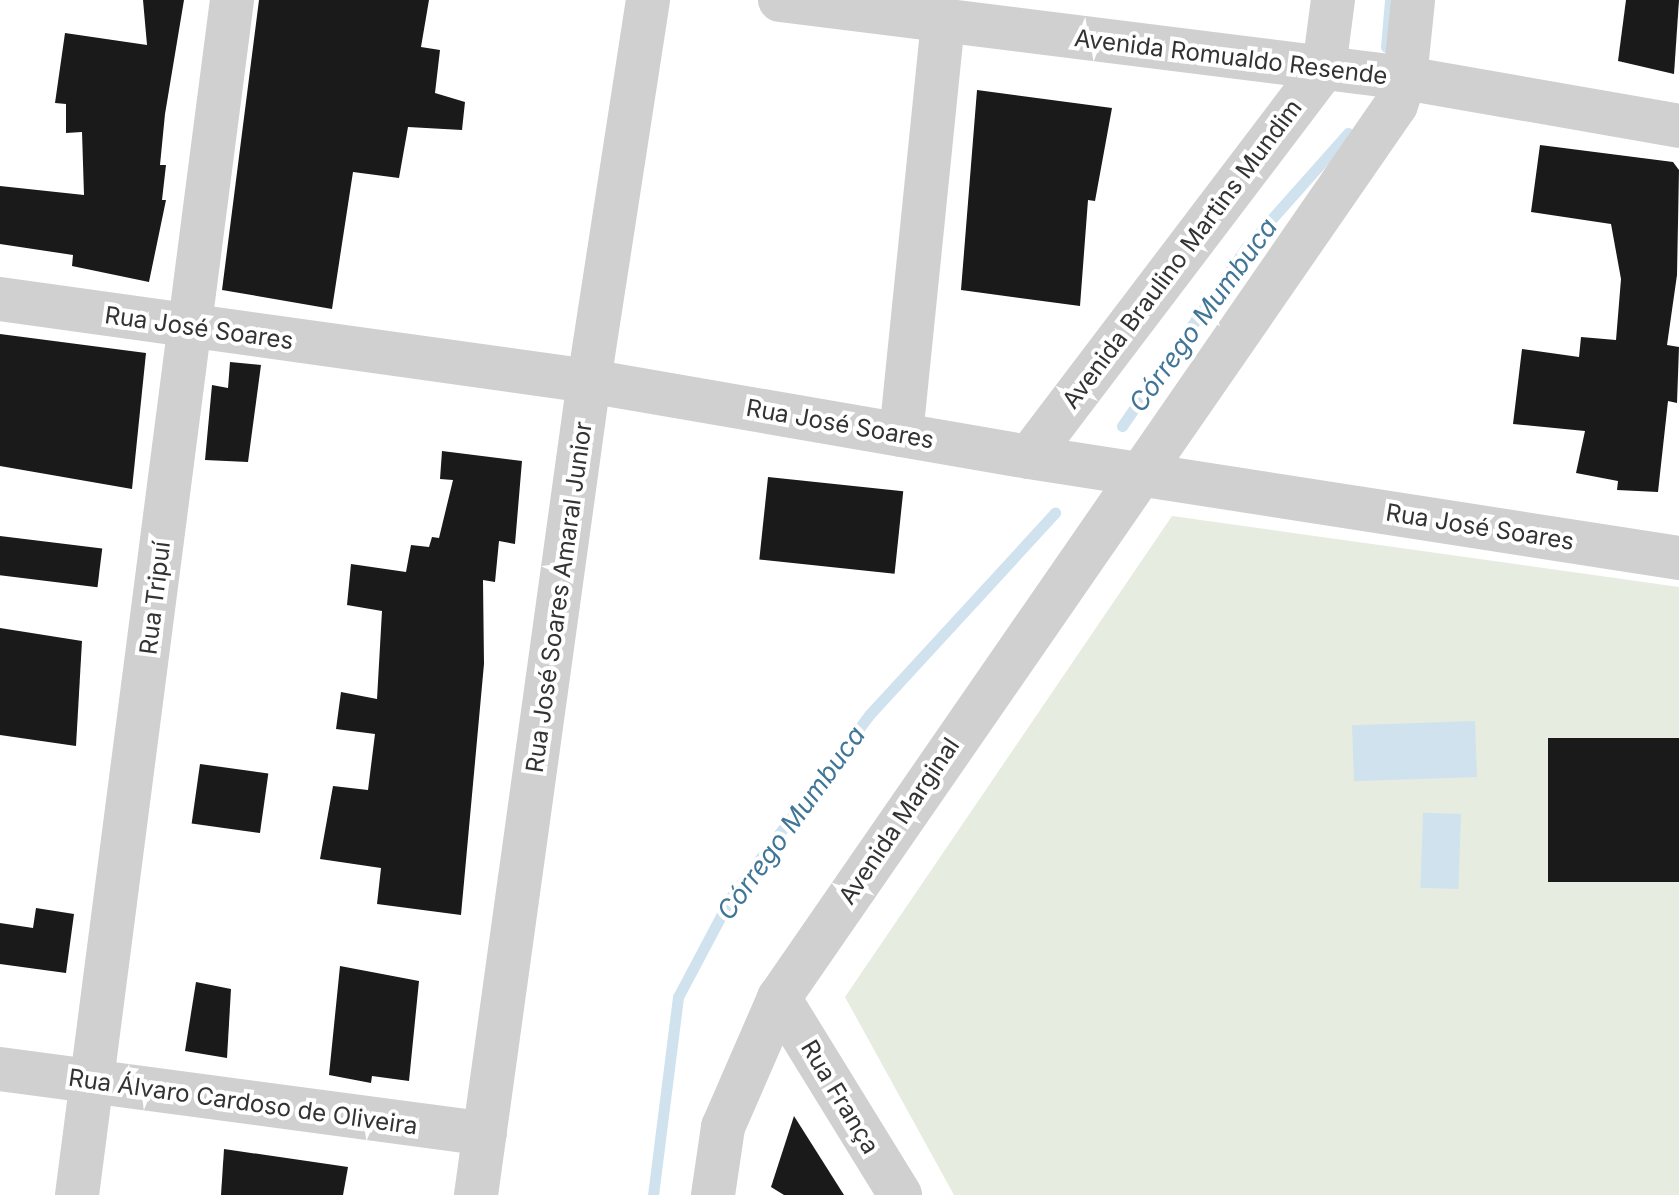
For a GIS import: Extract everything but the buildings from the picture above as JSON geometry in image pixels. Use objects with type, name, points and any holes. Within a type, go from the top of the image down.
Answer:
[{"type":"street","name":"Rua Tripuí","points":[[77,1195],[232,0]]},
{"type":"street","name":"Rua José Soares Amaral Junior","points":[[476,1195],[589,381],[648,0]]},
{"type":"street","name":"Avenida Romualdo Resende","points":[[780,0],[870,7],[943,22],[1405,78],[1679,126]]},
{"type":"street","name":"Avenida Braulino Martins Mundim","points":[[1029,457],[1324,68],[1333,0]]},
{"type":"street","points":[[1139,474],[1396,105],[1405,78],[1413,0]]},
{"type":"street","points":[[901,435],[943,22]]},
{"type":"street","name":"Rua José Soares","points":[[0,299],[589,381],[1029,457],[1679,558]]},
{"type":"street","name":"Avenida Marginal","points":[[713,1195],[723,1127],[779,998],[1139,474]]},
{"type":"street","name":"Rua França","points":[[779,998],[900,1195]]},
{"type":"street","name":"Rua Álvaro Cardoso de Oliveira","points":[[0,1069],[485,1134]]},
{"type":"shaded area","points":[[1172,516],[1679,587],[1679,1195],[954,1195],[845,997]]},
{"type":"water","points":[[1475,721],[1477,777],[1354,781],[1352,725]]},
{"type":"water","points":[[1423,813],[1461,814],[1458,889],[1420,888]]},
{"type":"waterway","name":"Córrego Mumbuca","points":[[1386,47],[1390,0]]},
{"type":"waterway","name":"Córrego Mumbuca","points":[[1122,426],[1245,249],[1348,133]]},
{"type":"waterway","name":"Córrego Mumbuca","points":[[653,1195],[678,997],[731,897],[869,715],[1055,513]]}]
